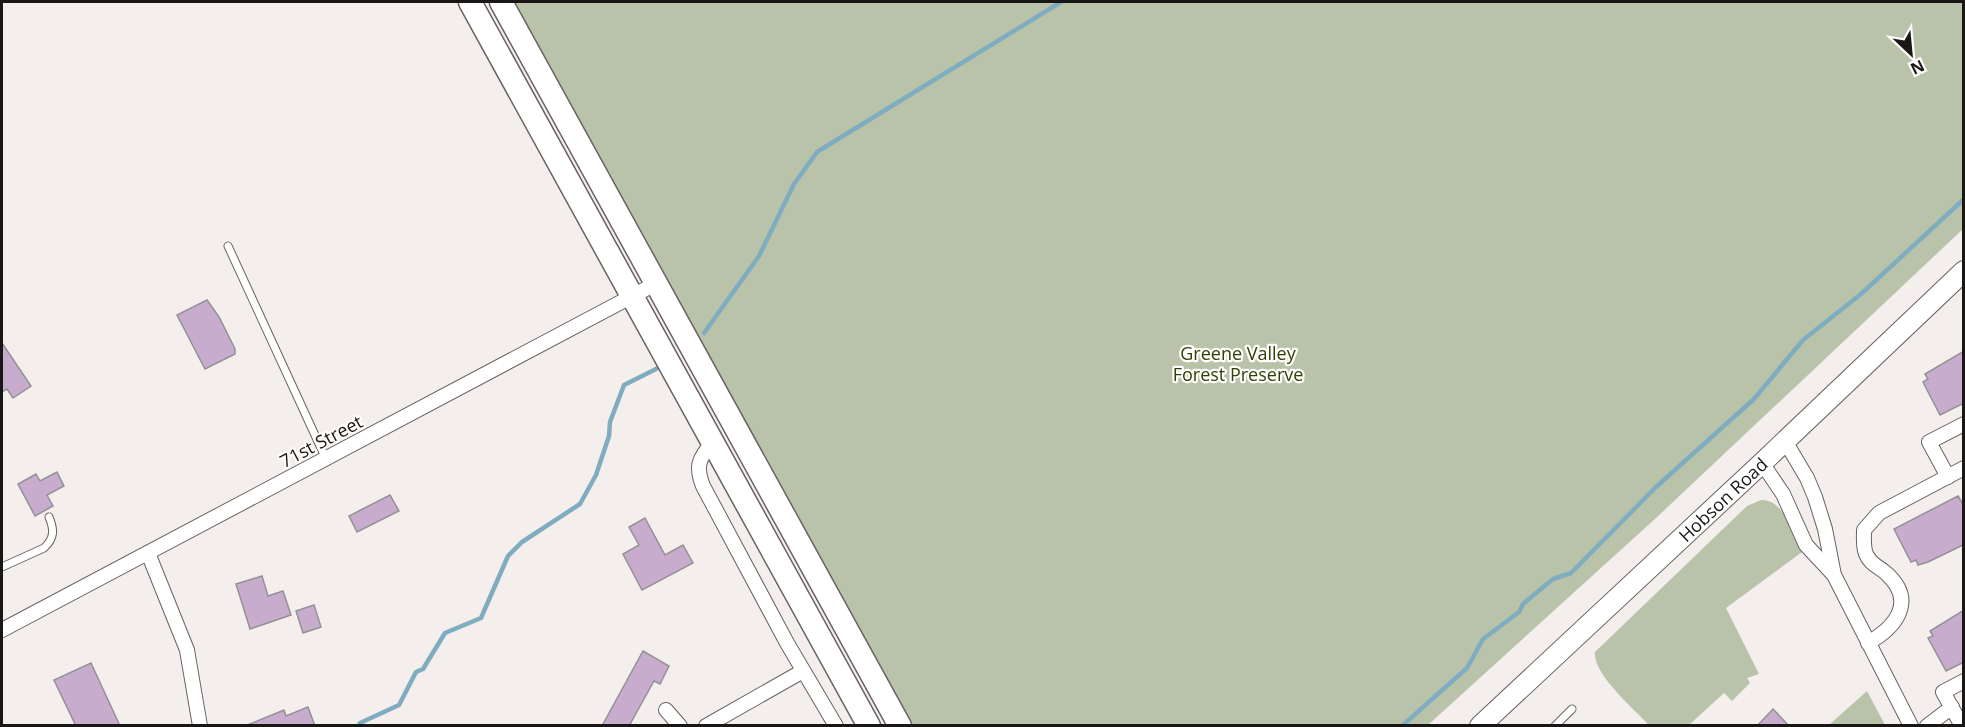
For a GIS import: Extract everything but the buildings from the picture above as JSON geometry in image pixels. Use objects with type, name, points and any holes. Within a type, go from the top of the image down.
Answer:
[{"type":"main road","points":[[470,2],[869,726]]},
{"type":"main road","points":[[501,2],[900,726]]},
{"type":"main road","name":"Hobson Road","points":[[1480,726],[1964,271]]},
{"type":"street","name":"71st Street","points":[[2,630],[657,284]]},
{"type":"street","points":[[1948,477],[1929,442],[1964,424]]},
{"type":"street","points":[[1785,441],[1807,478],[1815,497],[1825,529],[1834,574],[1911,726]]},
{"type":"street","points":[[713,442],[702,455],[698,472],[803,671],[836,726]]},
{"type":"street","points":[[1762,463],[1783,494],[1806,545],[1834,574]]},
{"type":"street","points":[[1868,643],[1892,626],[1901,606],[1896,583],[1873,564],[1866,554],[1864,530],[1879,513],[1964,468]]},
{"type":"street","points":[[148,553],[187,650],[200,726]]},
{"type":"street","points":[[706,726],[803,671]]},
{"type":"street","points":[[1962,726],[1944,692],[1964,681]]},
{"type":"street","points":[[1927,726],[1952,707]]},
{"type":"street","points":[[666,710],[680,726]]},
{"type":"lane","points":[[228,246],[326,459]]},
{"type":"lane","points":[[2,567],[45,549],[50,543],[54,530],[49,517]]},
{"type":"lane","points":[[1555,726],[1572,709]]},
{"type":"green space","name":"Greene Valley Forest Preserve","points":[[513,2],[1963,2],[1963,229],[1656,518],[1428,725],[913,725]]},
{"type":"green space","points":[[1761,500],[1769,501],[1782,511],[1802,552],[1726,608],[1759,674],[1747,678],[1750,683],[1732,701],[1724,693],[1689,725],[1649,725],[1607,680],[1596,661],[1595,652],[1747,506]]},
{"type":"green space","points":[[1867,691],[1885,725],[1829,725]]},
{"type":"waterway","points":[[704,333],[759,256],[794,184],[817,152],[1061,2]]},
{"type":"waterway","points":[[1402,726],[1467,668],[1483,639],[1519,612],[1523,604],[1553,579],[1571,573],[1656,487],[1754,399],[1803,340],[1861,294],[1964,199]]},
{"type":"waterway","points":[[359,726],[360,723],[399,705],[416,672],[423,669],[445,633],[481,618],[508,556],[522,542],[580,504],[596,475],[609,436],[610,422],[624,385],[660,367]]}]
